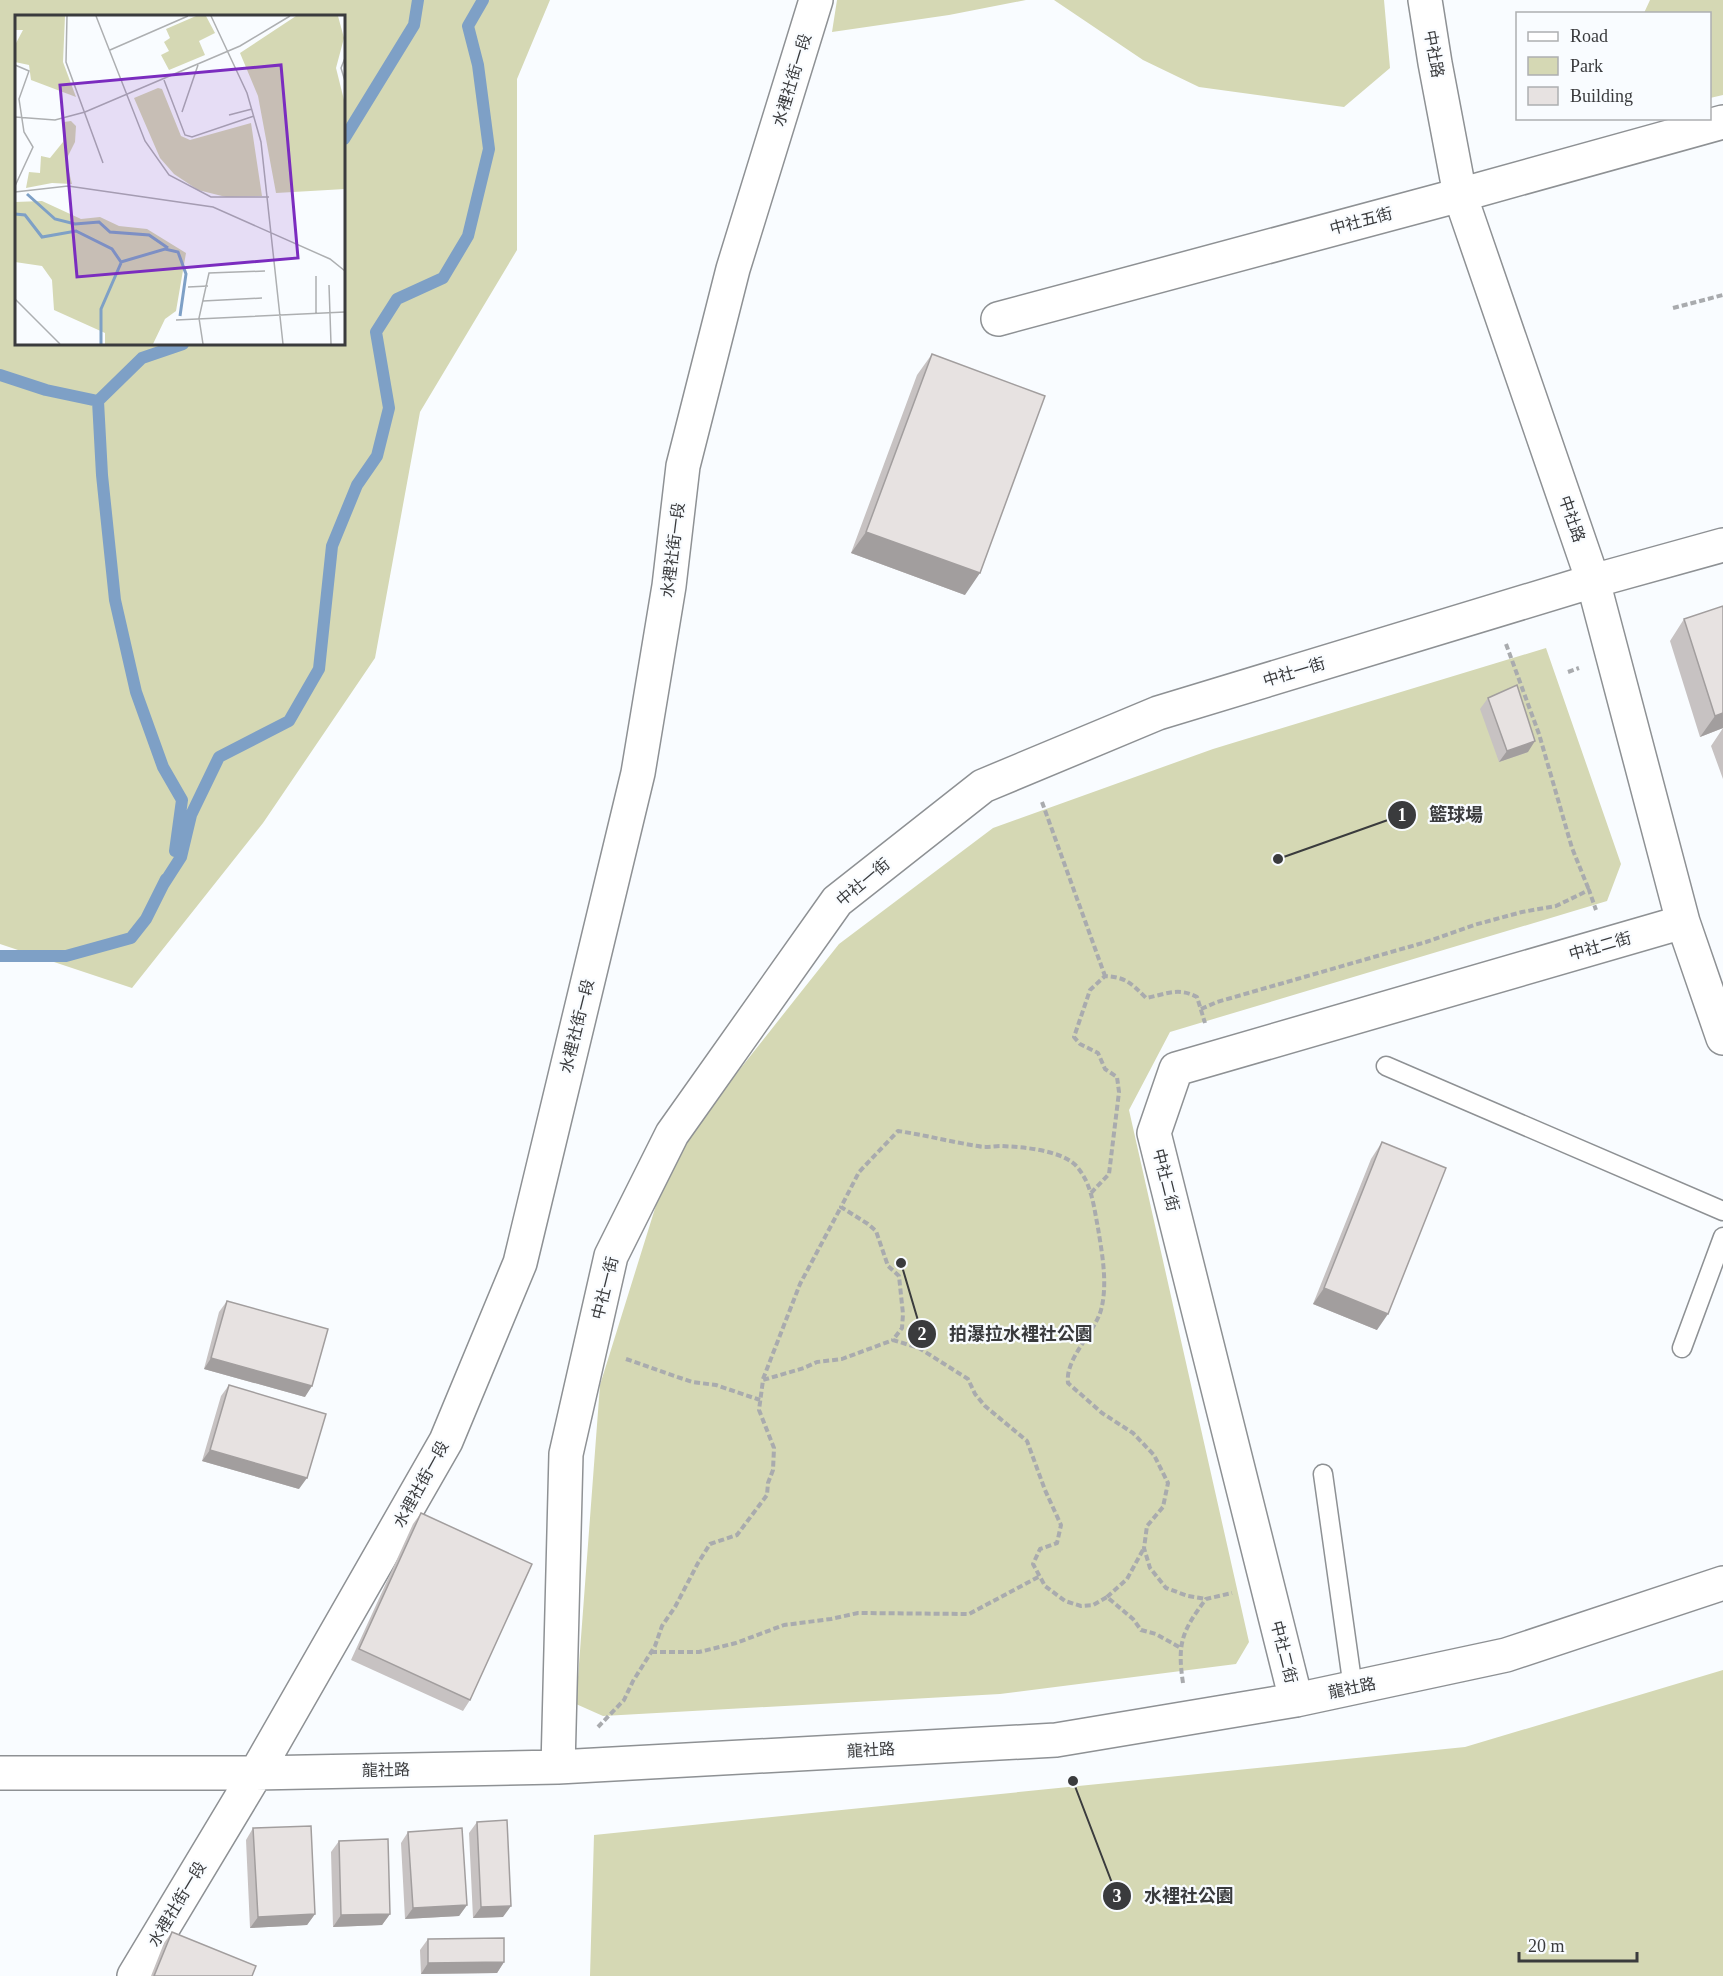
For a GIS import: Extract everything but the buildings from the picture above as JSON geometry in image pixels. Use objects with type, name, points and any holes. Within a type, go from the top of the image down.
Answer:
[{"type":"street","name":"水裡社街一段","points":[[135,1976],[256,1773],[446,1441],[520,1263],[638,773],[669,586],[683,466],[733,269],[816,0]]},
{"type":"street","name":"中社路","points":[[1425,0],[1460,195],[1593,581],[1683,922],[1723,1038]]},
{"type":"street","name":"中社五街","points":[[998,319],[1723,122]]},
{"type":"street","name":"中社一街","points":[[558,1767],[566,1454],[611,1256],[672,1134],[837,901],[983,786],[1158,713],[1593,581],[1723,545]]},
{"type":"street","name":"中社二街","points":[[1296,1700],[1154,1133],[1176,1069],[1683,922]]},
{"type":"street","name":"龍社路","points":[[0,1773],[256,1773],[558,1767],[1056,1740],[1296,1700],[1506,1655],[1723,1583]]},
{"type":"lane","points":[[1386,1066],[1723,1211]]},
{"type":"lane","points":[[1682,1348],[1723,1237]]},
{"type":"lane","points":[[1323,1474],[1353,1688]]},
{"type":"path","points":[[1672,308],[1723,295]]},
{"type":"path","points":[[1507,646],[1539,734],[1572,848],[1597,912]]},
{"type":"path","points":[[1041,800],[1105,976]]},
{"type":"path","points":[[1201,1010],[1217,1002],[1426,942],[1474,925],[1522,912],[1556,906],[1589,890]]},
{"type":"path","points":[[1091,1194],[1109,1174],[1117,1110],[1117,1077],[1105,1069],[1098,1053],[1080,1044],[1074,1037],[1090,990],[1105,976],[1120,976],[1135,986],[1146,998],[1168,992],[1185,991],[1197,997],[1207,1028]]},
{"type":"path","points":[[595,1731],[624,1700],[651,1652],[662,1626],[710,1544],[737,1535],[767,1495],[768,1483],[773,1470],[774,1448],[759,1410],[763,1380],[801,1284],[859,1172],[898,1131],[981,1147],[1023,1148],[1060,1156],[1077,1166],[1089,1185],[1102,1249],[1101,1310],[1088,1338],[1066,1372],[1068,1383],[1102,1413],[1133,1433],[1146,1446],[1154,1455],[1168,1483],[1163,1506],[1148,1526],[1144,1548],[1127,1579],[1107,1597],[1093,1605],[1081,1606],[1065,1601],[1045,1586],[1033,1564],[1040,1549],[1057,1544],[1061,1525],[1027,1441],[985,1406],[975,1394],[968,1380],[919,1348],[893,1340]]},
{"type":"path","points":[[763,1380],[817,1362],[852,1356],[893,1340],[902,1328],[903,1314],[899,1276],[888,1266],[876,1232],[868,1224],[841,1207]]},
{"type":"path","points":[[619,1357],[692,1382],[716,1385],[760,1400]]},
{"type":"path","points":[[1144,1548],[1150,1568],[1166,1588],[1188,1596],[1206,1599],[1240,1593]]},
{"type":"path","points":[[651,1652],[699,1652],[736,1643],[784,1625],[831,1619],[858,1612],[969,1614],[986,1607],[1040,1576]]},
{"type":"path","points":[[1107,1597],[1126,1612],[1141,1630],[1179,1647]]},
{"type":"path","points":[[1184,1689],[1179,1647],[1188,1623],[1206,1599]]},
{"type":"green space","points":[[0,0],[550,0],[517,79],[517,250],[420,412],[375,658],[263,823],[132,988],[0,944]]},
{"type":"green space","points":[[837,0],[1026,0],[949,15],[832,32]]},
{"type":"green space","points":[[1054,0],[1384,0],[1390,68],[1344,107],[1199,87],[1143,60]]},
{"type":"green space","points":[[1650,0],[1723,0],[1723,95],[1711,98],[1711,12],[1644,12]]},
{"type":"green space","points":[[1546,648],[1621,864],[1607,901],[1170,1032],[1129,1110],[1249,1642],[1236,1664],[1000,1694],[603,1716],[576,1704],[600,1385],[676,1141],[732,1079],[839,944],[993,828],[1213,749]]},
{"type":"green space","points":[[1723,1670],[1723,1976],[590,1976],[594,1835],[1465,1747]]},
{"type":"waterway","points":[[345,137],[414,25],[418,0]]},
{"type":"waterway","points":[[163,885],[181,857],[191,815],[219,757],[289,721],[319,669],[332,546],[357,485],[377,456],[389,408],[376,332],[397,299],[443,278],[468,236],[489,149],[478,65],[468,26],[483,0]]},
{"type":"waterway","points":[[175,851],[182,800],[163,767],[136,692],[115,600],[102,475],[98,401],[142,358],[180,345]]},
{"type":"waterway","points":[[0,375],[46,390],[98,401]]},
{"type":"waterway","points":[[0,956],[66,956],[131,938],[146,919],[166,879]]},
{"type":"place","name":"籃球場","points":[[1278,859]]},
{"type":"place","name":"拍瀑拉水裡社公園","points":[[901,1263]]},
{"type":"place","name":"水裡社公園","points":[[1073,1781]]}]
